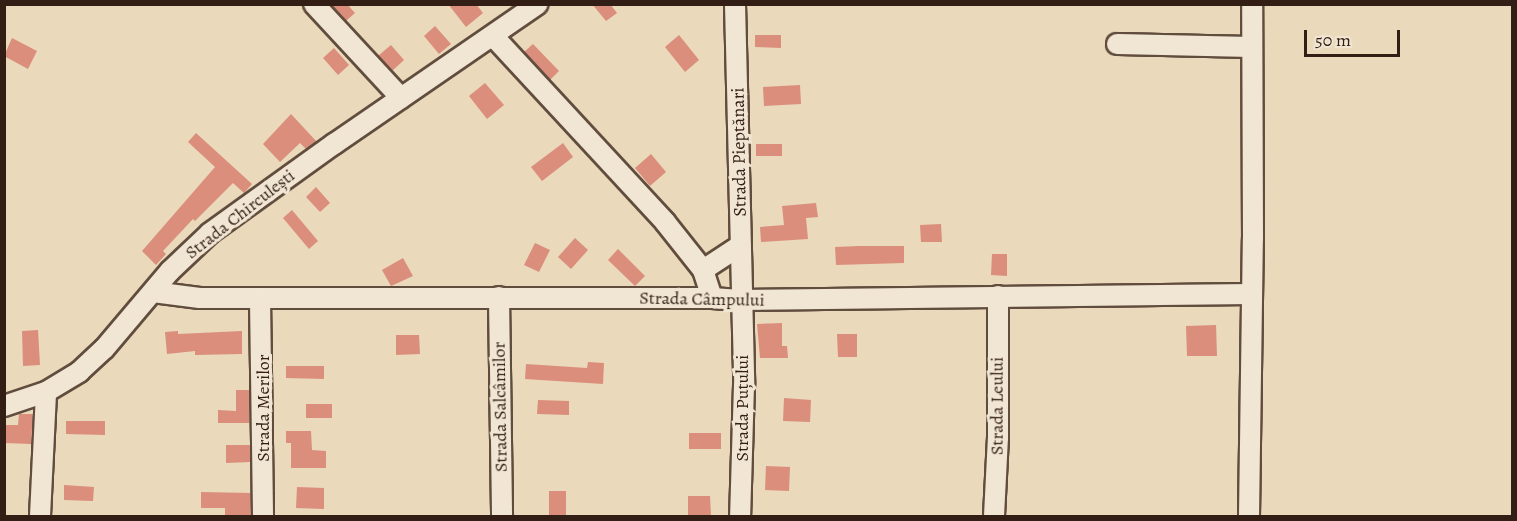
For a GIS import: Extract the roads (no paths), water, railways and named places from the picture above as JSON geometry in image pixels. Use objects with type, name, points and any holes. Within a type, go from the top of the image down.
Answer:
[{"type":"street","points":[[314,4],[401,98]]},
{"type":"street","name":"Strada Chirculești","points":[[4,406],[46,392],[79,372],[104,350],[189,251],[210,233],[538,4]]},
{"type":"street","name":"Strada Pieptănari","points":[[735,4],[741,245],[740,300]]},
{"type":"street","points":[[1249,516],[1252,4]]},
{"type":"street","points":[[493,36],[665,222],[703,270],[711,297]]},
{"type":"street","points":[[1117,44],[1252,47]]},
{"type":"street","points":[[703,270],[741,245]]},
{"type":"street","name":"Strada Câmpului","points":[[153,292],[200,298],[260,299],[711,297],[740,300],[1252,294]]},
{"type":"street","name":"Strada Leului","points":[[994,516],[998,438],[998,296]]},
{"type":"street","name":"Strada Salcâmilor","points":[[499,297],[502,516]]},
{"type":"street","name":"Strada Merilor","points":[[260,299],[263,516]]},
{"type":"street","name":"Strada Puțului","points":[[740,300],[744,385],[740,516]]},
{"type":"street","points":[[40,516],[46,392]]}]
